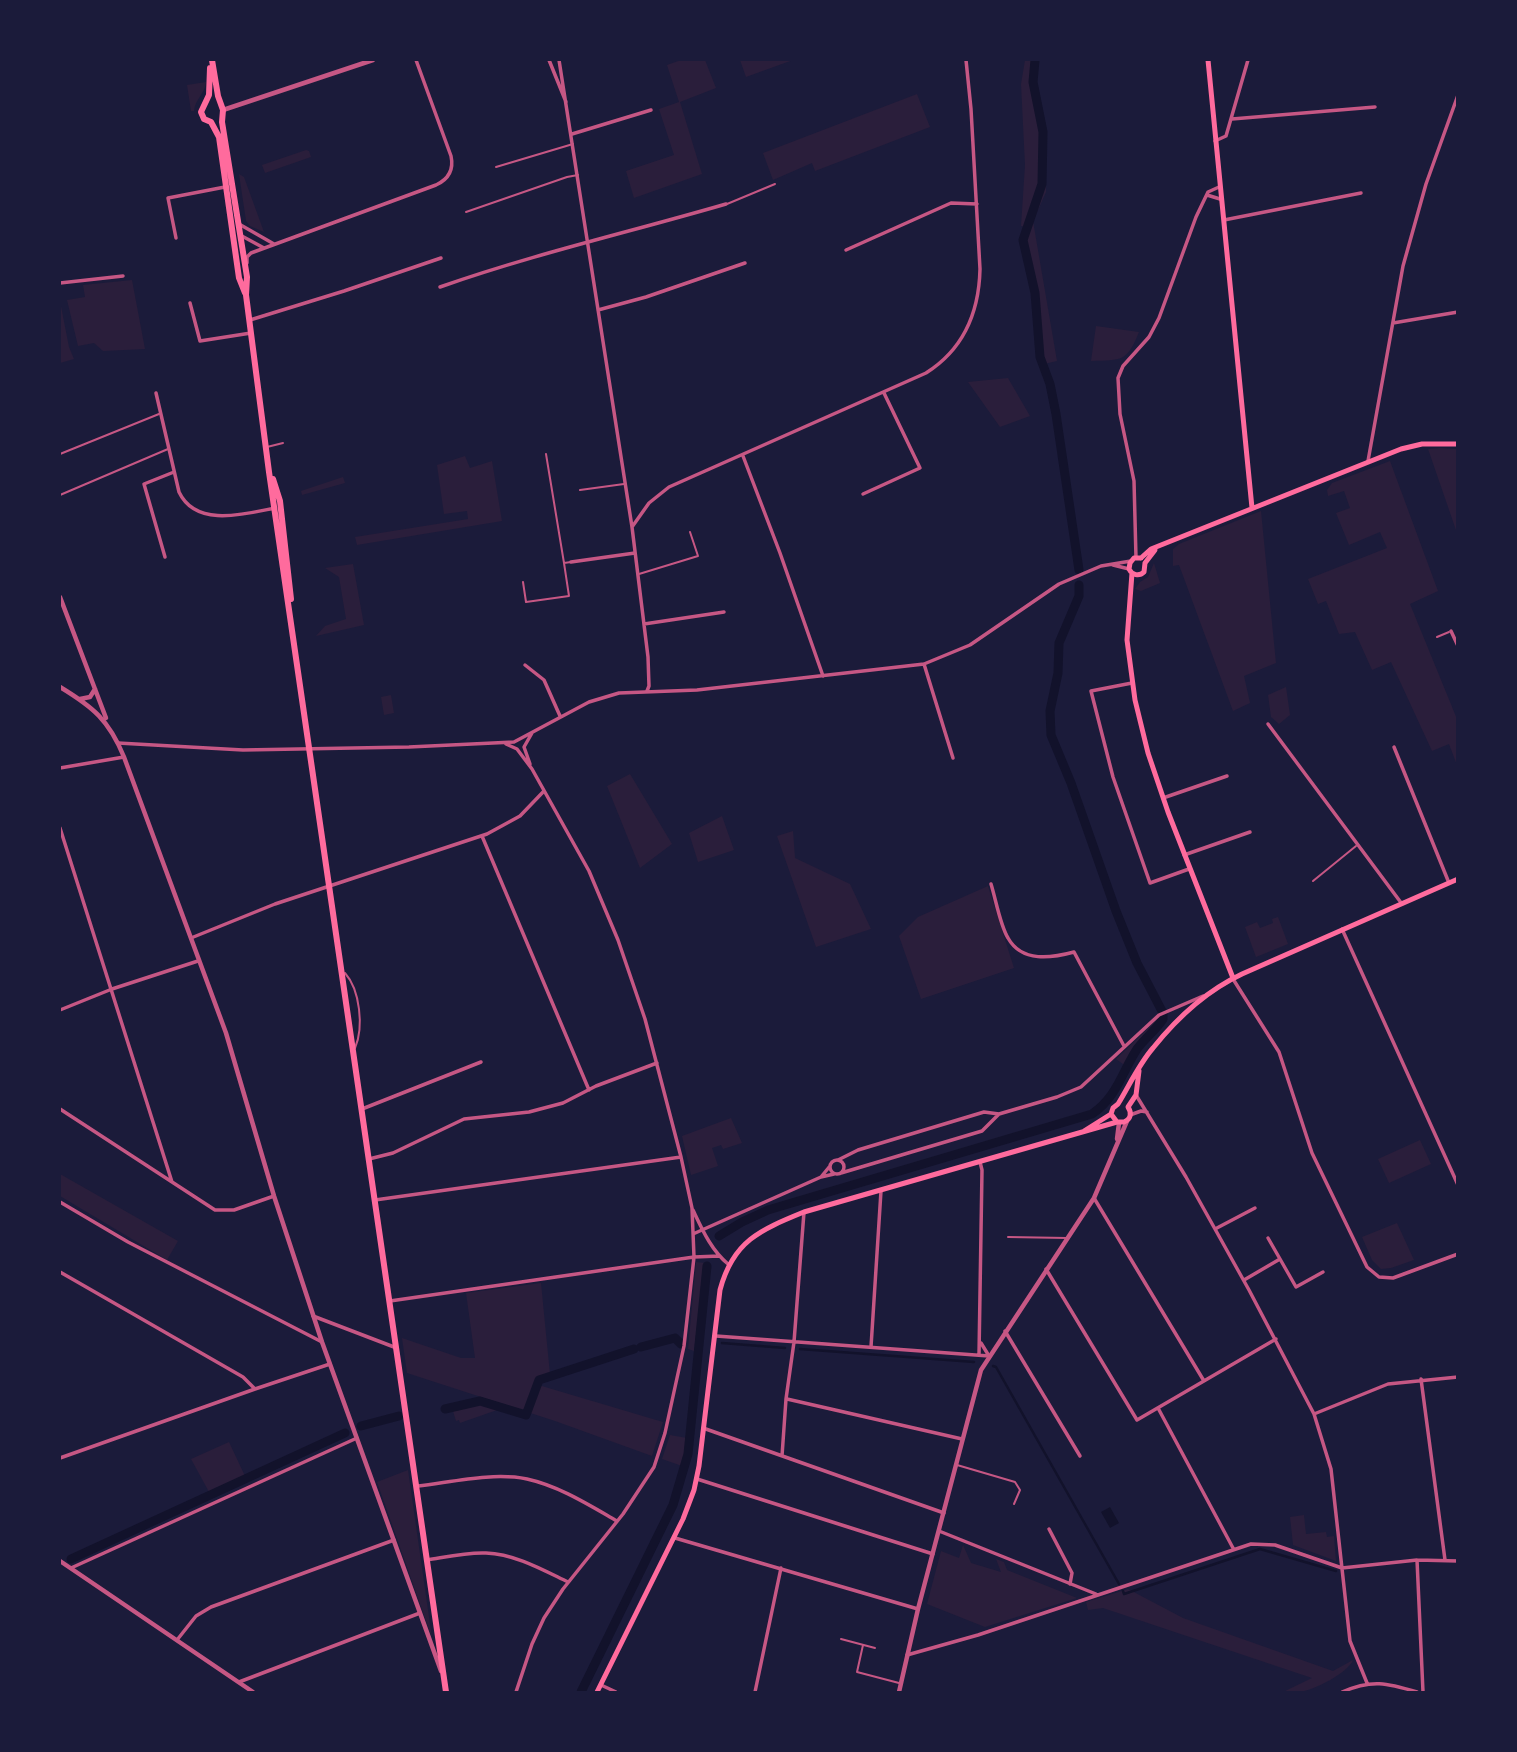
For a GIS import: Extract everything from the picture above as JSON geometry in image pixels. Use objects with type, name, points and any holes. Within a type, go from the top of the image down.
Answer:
[{"type":"main road","points":[[207,102],[211,83],[211,60]]},
{"type":"main road","points":[[211,60],[238,221],[265,447],[277,507],[309,749],[446,1692]]},
{"type":"main road","points":[[1208,60],[1252,508]]},
{"type":"main road","points":[[221,110],[213,100],[203,106],[202,114],[204,119],[211,122],[219,137],[239,278],[246,295]]},
{"type":"main road","points":[[211,122],[221,110]]},
{"type":"main road","points":[[1233,978],[1189,869],[1148,753],[1132,683],[1126,640],[1131,592],[1130,571],[1138,560],[1157,548],[1368,461],[1422,444],[1458,444]]},
{"type":"main road","points":[[1131,592],[1145,570],[1138,560]]},
{"type":"main road","points":[[1130,571],[1140,575]]},
{"type":"main road","points":[[1078,1134],[1111,1114],[1154,1047],[1208,994],[1233,978],[1458,879]]},
{"type":"main road","points":[[597,1692],[674,1538],[697,1479],[720,1290],[729,1264],[737,1251],[779,1222],[804,1212],[1129,1118],[1128,1107],[1136,1095],[1139,1071]]},
{"type":"main road","points":[[1118,1104],[1128,1107]]},
{"type":"main road","points":[[1111,1114],[1118,1122]]},
{"type":"street","points":[[221,110],[373,60]]},
{"type":"street","points":[[247,285],[247,257],[274,244],[436,185],[448,177],[452,166],[451,156],[416,60]]},
{"type":"street","points":[[549,60],[569,111]]},
{"type":"street","points":[[559,60],[632,527],[649,674],[647,691]]},
{"type":"street","points":[[632,527],[649,503],[669,487],[884,393],[940,364],[951,354],[974,315],[979,288],[977,204],[966,60]]},
{"type":"street","points":[[1215,141],[1226,136],[1248,60]]},
{"type":"street","points":[[1368,461],[1403,266],[1423,196],[1458,95]]},
{"type":"street","points":[[1232,119],[1375,107]]},
{"type":"street","points":[[572,134],[650,110]]},
{"type":"street","points":[[176,238],[168,198],[225,187],[233,229],[264,248]]},
{"type":"street","points":[[118,743],[243,750],[504,743],[515,746],[523,743],[534,730],[560,716],[614,694],[697,690],[924,664],[970,645],[1059,584],[1089,570],[1138,560],[1134,481],[1120,414],[1118,378],[1124,366],[1150,337],[1196,217],[1210,191],[1219,187]]},
{"type":"street","points":[[1222,221],[1361,193]]},
{"type":"street","points":[[1207,195],[1220,199]]},
{"type":"street","points":[[846,250],[951,203],[977,204]]},
{"type":"street","points":[[440,287],[540,254],[726,204]]},
{"type":"street","points":[[238,221],[243,227],[274,244]]},
{"type":"street","points":[[249,320],[441,258]]},
{"type":"street","points":[[598,310],[646,297],[745,263]]},
{"type":"street","points":[[60,283],[122,275]]},
{"type":"street","points":[[190,303],[200,341],[251,333]]},
{"type":"street","points":[[1393,323],[1458,312]]},
{"type":"street","points":[[156,393],[180,495],[186,502],[209,514],[228,517],[277,507]]},
{"type":"street","points":[[863,494],[920,468],[884,393]]},
{"type":"street","points":[[743,456],[822,676]]},
{"type":"street","points":[[164,557],[144,484],[174,472]]},
{"type":"street","points":[[571,562],[635,553]]},
{"type":"street","points":[[1111,564],[1130,571]]},
{"type":"street","points":[[60,597],[107,722],[124,757],[226,1033],[313,1316],[444,1680]]},
{"type":"street","points":[[644,624],[724,612]]},
{"type":"street","points":[[1451,631],[1458,646]]},
{"type":"street","points":[[924,664],[953,758]]},
{"type":"street","points":[[525,665],[544,680],[560,716]]},
{"type":"street","points":[[1132,683],[1091,691],[1113,777],[1150,883],[1189,869]]},
{"type":"street","points":[[60,687],[80,699],[107,722]]},
{"type":"street","points":[[80,699],[90,696],[95,689]]},
{"type":"street","points":[[1268,724],[1402,904]]},
{"type":"street","points":[[515,746],[523,743]]},
{"type":"street","points":[[523,743],[532,769]]},
{"type":"street","points":[[515,746],[532,769],[597,887],[630,973],[681,1157],[692,1208],[694,1257],[684,1346],[665,1433],[654,1467],[617,1521],[568,1581],[538,1630],[516,1692]]},
{"type":"street","points":[[1394,747],[1449,883]]},
{"type":"street","points":[[60,768],[124,757]]},
{"type":"street","points":[[1163,798],[1227,776]]},
{"type":"street","points":[[190,938],[275,904],[482,836],[509,824],[544,791]]},
{"type":"street","points":[[60,828],[172,1182]]},
{"type":"street","points":[[1184,855],[1250,832]]},
{"type":"street","points":[[482,836],[589,1090]]},
{"type":"street","points":[[991,884],[1008,939],[1022,950],[1040,958],[1074,953],[1124,1046]]},
{"type":"street","points":[[1342,929],[1458,1185]]},
{"type":"street","points":[[60,1010],[112,989],[198,961]]},
{"type":"street","points":[[1233,978],[1279,1052],[1312,1153],[1367,1268],[1380,1277],[1392,1278],[1456,1254]]},
{"type":"street","points":[[821,1177],[831,1164],[858,1150],[981,1113],[999,1114],[1081,1087],[1159,1015],[1208,994]]},
{"type":"street","points":[[362,1109],[481,1062]]},
{"type":"street","points":[[369,1159],[393,1153],[464,1119],[529,1112],[563,1103],[657,1063]]},
{"type":"street","points":[[1136,1095],[1244,1280],[1314,1414],[1331,1469],[1350,1640],[1367,1683]]},
{"type":"street","points":[[1128,1107],[1144,1107]]},
{"type":"street","points":[[60,1110],[209,1207],[221,1211],[234,1210],[274,1196]]},
{"type":"street","points":[[899,1692],[977,1381],[989,1356],[1094,1198],[1129,1118],[1142,1111],[1147,1112]]},
{"type":"street","points":[[981,1113],[988,1118],[988,1125]]},
{"type":"street","points":[[693,1234],[821,1177],[982,1131],[999,1114]]},
{"type":"street","points":[[1117,1142],[1118,1122]]},
{"type":"street","points":[[375,1200],[681,1157]]},
{"type":"street","points":[[838,1160],[844,1167],[839,1174]]},
{"type":"street","points":[[979,1355],[980,1161]]},
{"type":"street","points":[[831,1164],[831,1170],[839,1174]]},
{"type":"street","points":[[871,1348],[881,1189]]},
{"type":"street","points":[[1094,1198],[1203,1381]]},
{"type":"street","points":[[60,1202],[128,1242],[322,1342]]},
{"type":"street","points":[[692,1208],[719,1256],[729,1264]]},
{"type":"street","points":[[1215,1229],[1255,1208]]},
{"type":"street","points":[[782,1456],[804,1212]]},
{"type":"street","points":[[1268,1238],[1296,1287],[1323,1272]]},
{"type":"street","points":[[390,1301],[694,1257],[719,1256]]},
{"type":"street","points":[[1244,1280],[1280,1259]]},
{"type":"street","points":[[1046,1269],[1137,1420],[1276,1339]]},
{"type":"street","points":[[60,1272],[243,1377],[255,1390]]},
{"type":"street","points":[[313,1316],[396,1348]]},
{"type":"street","points":[[1006,1331],[1080,1456]]},
{"type":"street","points":[[713,1336],[989,1356]]},
{"type":"street","points":[[979,1341],[989,1356]]},
{"type":"street","points":[[60,1458],[330,1364]]},
{"type":"street","points":[[1314,1414],[1388,1384],[1458,1377]]},
{"type":"street","points":[[1421,1379],[1446,1560]]},
{"type":"street","points":[[786,1399],[962,1439]]},
{"type":"street","points":[[1158,1408],[1234,1548]]},
{"type":"street","points":[[703,1428],[944,1513]]},
{"type":"street","points":[[71,1568],[357,1438]]},
{"type":"street","points":[[416,1487],[461,1480],[505,1477],[526,1479],[564,1493],[617,1521]]},
{"type":"street","points":[[697,1479],[933,1554]]},
{"type":"street","points":[[1049,1529],[1072,1573],[1070,1584]]},
{"type":"street","points":[[939,1531],[1097,1595]]},
{"type":"street","points":[[674,1538],[918,1609]]},
{"type":"street","points":[[177,1640],[197,1616],[211,1606],[394,1540]]},
{"type":"street","points":[[907,1655],[978,1635],[1251,1544],[1268,1543],[1342,1568],[1417,1560],[1458,1561]]},
{"type":"street","points":[[427,1560],[472,1554],[500,1555],[530,1564],[568,1581]]},
{"type":"street","points":[[60,1560],[253,1692]]},
{"type":"street","points":[[1417,1560],[1423,1692]]},
{"type":"street","points":[[755,1692],[781,1568]]},
{"type":"street","points":[[239,1683],[420,1613]]},
{"type":"street","points":[[1342,1692],[1367,1683],[1385,1684],[1416,1692]]},
{"type":"street","points":[[601,1685],[616,1692]]},
{"type":"lane","points":[[496,167],[574,143]]},
{"type":"lane","points":[[466,212],[578,175]]},
{"type":"lane","points":[[726,204],[775,184]]},
{"type":"lane","points":[[60,454],[160,413]]},
{"type":"lane","points":[[265,447],[283,443]]},
{"type":"lane","points":[[60,495],[168,449]]},
{"type":"lane","points":[[523,582],[526,602],[569,596],[546,454]]},
{"type":"lane","points":[[580,490],[625,484]]},
{"type":"lane","points":[[638,574],[698,556],[690,532]]},
{"type":"lane","points":[[564,563],[571,562]]},
{"type":"lane","points":[[1437,637],[1451,631]]},
{"type":"lane","points":[[1313,881],[1358,844]]},
{"type":"lane","points":[[1008,1237],[1067,1238]]},
{"type":"lane","points":[[956,1465],[1015,1482],[1020,1490],[1014,1504]]},
{"type":"lane","points":[[841,1639],[875,1648]]},
{"type":"lane","points":[[863,1645],[857,1672],[901,1683]]},
{"type":"shaded area","points":[[681,60],[705,60],[716,88],[680,102],[702,174],[634,198],[626,171],[674,155],[659,109],[679,102],[667,65]]},
{"type":"shaded area","points":[[740,60],[793,60],[746,77]]},
{"type":"shaded area","points":[[1025,60],[1038,60],[1036,79],[1039,107],[1046,128],[1046,192],[1033,221],[1057,361],[1044,364],[1028,252],[1028,227],[1021,226],[1025,165],[1021,84]]},
{"type":"shaded area","points":[[206,82],[194,111],[191,111],[187,85]]},
{"type":"shaded area","points":[[917,94],[930,127],[815,171],[812,163],[773,180],[763,153]]},
{"type":"shaded area","points":[[306,150],[311,157],[265,173],[262,165]]},
{"type":"shaded area","points":[[239,174],[244,177],[264,232],[250,226],[246,221]]},
{"type":"shaded area","points":[[132,280],[145,349],[103,351],[94,343],[78,346],[67,300],[85,297],[83,285]]},
{"type":"shaded area","points":[[60,301],[74,359],[60,363]]},
{"type":"shaded area","points":[[1096,326],[1139,332],[1127,354],[1117,359],[1091,361]]},
{"type":"shaded area","points":[[1008,378],[1030,416],[1000,427],[968,382]]},
{"type":"shaded area","points":[[1428,449],[1457,449],[1457,533]]},
{"type":"shaded area","points":[[465,456],[470,468],[492,461],[502,521],[357,545],[355,537],[468,519],[467,511],[444,514],[437,465]]},
{"type":"shaded area","points":[[1390,461],[1438,591],[1410,604],[1457,719],[1457,765],[1449,744],[1432,751],[1391,662],[1372,670],[1355,632],[1339,634],[1326,601],[1318,604],[1308,579],[1387,548],[1380,532],[1349,545],[1336,513],[1350,508],[1344,491],[1328,496],[1327,490],[1332,483]]},
{"type":"shaded area","points":[[343,477],[345,483],[302,495],[301,491]]},
{"type":"shaded area","points":[[1261,511],[1276,663],[1244,676],[1250,703],[1233,711],[1179,565],[1173,566],[1173,549],[1179,544]]},
{"type":"shaded area","points":[[1154,563],[1160,583],[1141,591],[1135,589],[1148,577]]},
{"type":"shaded area","points":[[353,564],[364,625],[316,636],[325,626],[346,619],[339,577],[325,568]]},
{"type":"shaded area","points":[[1286,687],[1290,715],[1279,724],[1271,717],[1268,695]]},
{"type":"shaded area","points":[[391,695],[394,713],[384,715],[381,697]]},
{"type":"shaded area","points":[[630,774],[672,844],[640,868],[607,786]]},
{"type":"shaded area","points":[[722,816],[734,850],[698,862],[689,833]]},
{"type":"shaded area","points":[[793,831],[795,858],[850,884],[871,929],[816,947],[777,836]]},
{"type":"shaded area","points":[[988,886],[1014,968],[921,999],[899,936],[918,917]]},
{"type":"shaded area","points":[[1278,917],[1288,944],[1256,957],[1245,927],[1257,922],[1260,928],[1273,923],[1272,919]]},
{"type":"shaded area","points":[[1160,1017],[1142,1037],[1127,1067],[1116,1059]]},
{"type":"shaded area","points":[[731,1118],[742,1143],[723,1149],[721,1145],[712,1148],[718,1166],[691,1175],[682,1136]]},
{"type":"shaded area","points":[[1420,1140],[1431,1164],[1389,1183],[1378,1159]]},
{"type":"shaded area","points":[[60,1174],[178,1241],[167,1260],[60,1196]]},
{"type":"shaded area","points":[[1397,1223],[1414,1260],[1381,1269],[1372,1260],[1362,1237]]},
{"type":"shaded area","points":[[696,1262],[705,1263],[694,1351],[688,1349]]},
{"type":"shaded area","points":[[541,1283],[550,1374],[537,1379],[535,1384],[663,1422],[652,1456],[407,1373],[402,1338],[461,1358],[475,1358],[466,1293]]},
{"type":"shaded area","points":[[480,1402],[500,1409],[460,1423],[459,1420],[456,1421],[452,1408]]},
{"type":"shaded area","points":[[670,1435],[687,1438],[682,1466],[662,1459]]},
{"type":"shaded area","points":[[229,1442],[245,1476],[209,1492],[191,1459]]},
{"type":"shaded area","points":[[408,1470],[432,1638],[377,1482]]},
{"type":"shaded area","points":[[1110,1507],[1119,1523],[1110,1528],[1101,1512]]},
{"type":"shaded area","points":[[1304,1515],[1306,1534],[1326,1532],[1327,1537],[1334,1536],[1336,1561],[1293,1545],[1290,1517]]},
{"type":"shaded area","points":[[963,1545],[971,1563],[1001,1572],[996,1559],[1004,1562],[1007,1570],[1077,1598],[985,1627],[927,1604],[941,1551],[959,1558]]},
{"type":"shaded area","points":[[1128,1589],[1183,1618],[1333,1671],[1353,1660],[1345,1670],[1322,1684],[1306,1691],[1283,1692],[1312,1678],[1103,1608],[1088,1610],[1086,1602]]},
{"type":"waterway","points":[[1035,60],[1033,82],[1043,132],[1042,184],[1023,240],[1035,293],[1040,357],[1050,384],[1056,414],[1079,570]]},
{"type":"waterway","points":[[719,1236],[768,1210],[1092,1114],[1107,1100],[1137,1049],[1163,1019],[1163,1013],[1137,963],[1116,911],[1071,783],[1051,735],[1050,711],[1058,673],[1059,643],[1079,596],[1079,585]]},
{"type":"waterway","points":[[581,1692],[673,1505],[688,1454],[707,1266]]},
{"type":"waterway","points":[[641,1347],[675,1338],[681,1344]]},
{"type":"waterway","points":[[722,1343],[785,1348]]},
{"type":"waterway","points":[[445,1409],[480,1401],[526,1415],[539,1380],[634,1349]]},
{"type":"waterway","points":[[800,1349],[974,1362]]},
{"type":"waterway","points":[[993,1366],[1119,1584]]},
{"type":"waterway","points":[[361,1426],[399,1416]]},
{"type":"waterway","points":[[71,1559],[345,1433]]},
{"type":"waterway","points":[[1123,1591],[1124,1594],[1260,1549],[1336,1571]]}]
